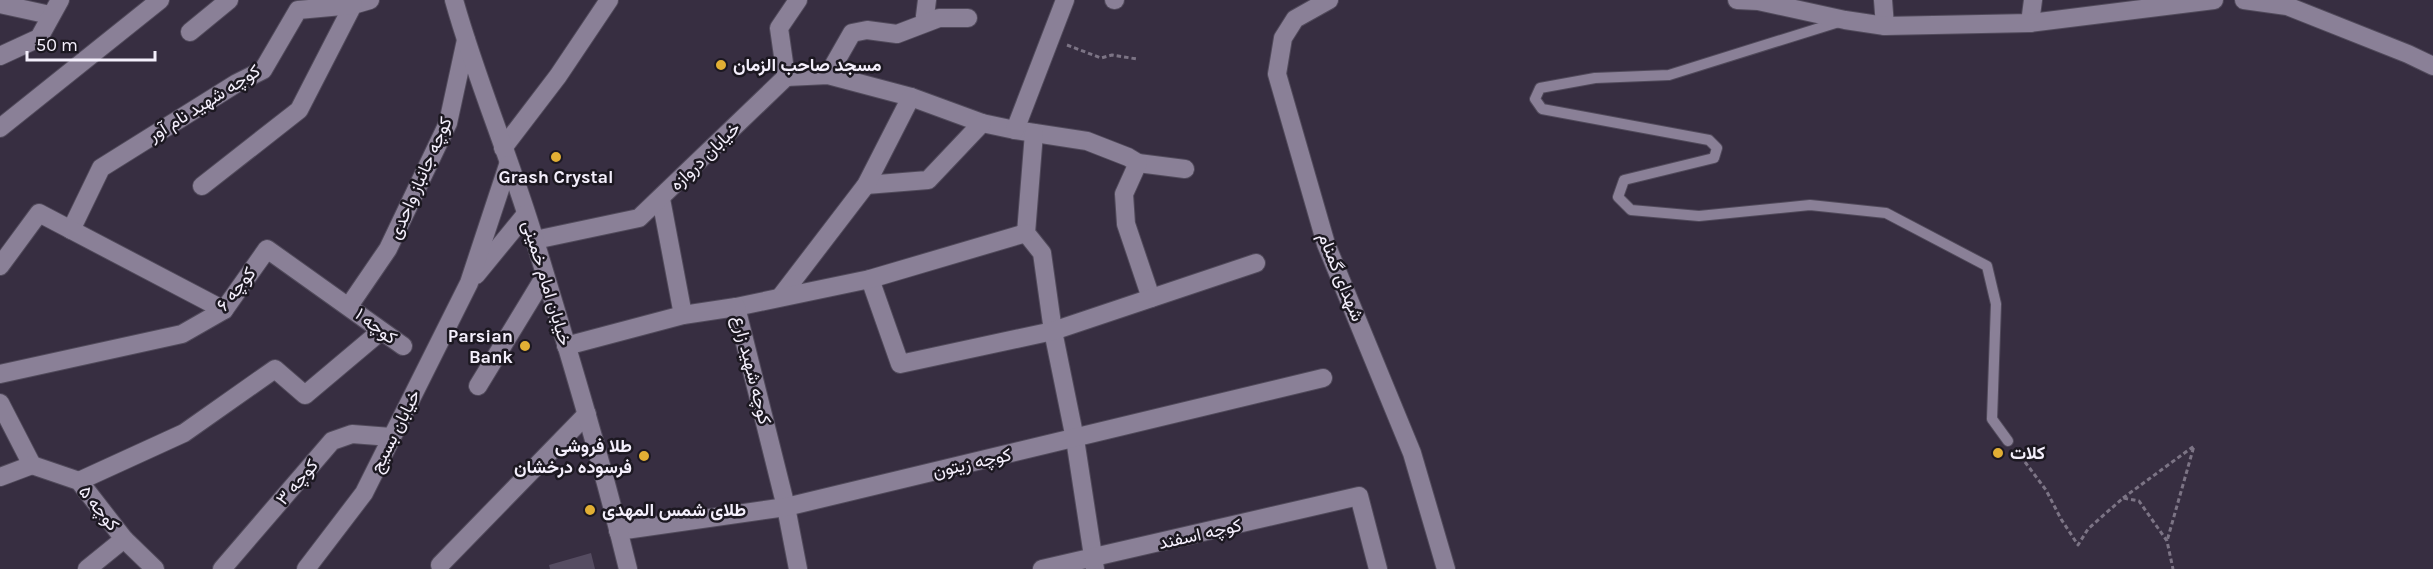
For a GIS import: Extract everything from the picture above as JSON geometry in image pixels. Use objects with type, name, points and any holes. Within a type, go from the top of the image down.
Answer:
[{"type":"street","points":[[0,56],[39,38],[60,0]]},
{"type":"street","points":[[0,128],[160,0]]},
{"type":"street","points":[[190,32],[229,0]]},
{"type":"street","name":"خیابان امام خمینی","points":[[454,0],[465,40],[535,240],[587,414],[628,569]]},
{"type":"street","name":"خیابان بسیج","points":[[306,569],[364,494],[469,284],[506,156],[609,0]]},
{"type":"street","points":[[798,0],[779,28],[786,77],[828,75],[911,98],[982,123],[1087,141],[1138,163],[1185,169]]},
{"type":"street","points":[[927,0],[925,16],[929,21]]},
{"type":"street","points":[[1015,130],[1065,0]]},
{"type":"street","name":"شهدای گمنام","points":[[1329,0],[1295,19],[1283,38],[1277,74],[1326,244],[1412,453],[1446,569]]},
{"type":"street","points":[[1737,0],[1758,1],[1845,20],[1885,26],[2030,22],[2214,0]]},
{"type":"street","points":[[1883,0],[1885,26]]},
{"type":"street","points":[[2030,22],[2033,0]]},
{"type":"street","points":[[2244,0],[2287,3],[2433,66]]},
{"type":"street","name":"کوچه شهید نام آور","points":[[202,186],[299,111],[361,2]]},
{"type":"street","name":"کوچه شهید نام آور","points":[[71,230],[100,168],[237,83],[263,70],[298,10],[361,2]]},
{"type":"street","points":[[0,4],[50,15]]},
{"type":"street","points":[[828,75],[852,33],[867,30],[897,34],[939,18],[968,18]]},
{"type":"street","name":"کوچه جانباز واحدی","points":[[349,306],[388,249],[448,123],[465,40]]},
{"type":"street","name":"خیابان دروازه","points":[[535,240],[639,218],[786,77]]},
{"type":"street","points":[[781,296],[866,184],[911,98]]},
{"type":"street","points":[[866,184],[928,180],[982,123]]},
{"type":"street","points":[[1034,133],[1026,233],[1042,253],[1053,331],[1075,438],[1094,564]]},
{"type":"street","points":[[1138,163],[1124,194],[1125,224],[1151,298]]},
{"type":"street","points":[[661,199],[683,315]]},
{"type":"street","points":[[0,266],[39,213],[224,309]]},
{"type":"street","name":"خیابان بسیج","points":[[469,284],[526,214]]},
{"type":"street","points":[[736,307],[870,279],[1026,233]]},
{"type":"street","name":"کوچه ۶","points":[[0,374],[183,334],[224,309],[267,249],[349,306]]},
{"type":"street","points":[[870,279],[900,364],[1053,331],[1256,263]]},
{"type":"street","points":[[478,386],[545,276]]},
{"type":"street","name":"کوچه ۱","points":[[349,306],[403,346]]},
{"type":"street","name":"کوچه شهید زارع","points":[[566,346],[683,315],[736,307],[786,507],[798,569]]},
{"type":"street","points":[[79,481],[184,433],[274,369],[305,395],[381,331]]},
{"type":"street","name":"کوچه زیتون","points":[[618,531],[786,507],[1323,378]]},
{"type":"street","points":[[0,403],[32,465],[0,477]]},
{"type":"street","points":[[440,565],[587,414]]},
{"type":"street","name":"کوچه ۳","points":[[222,569],[332,441],[352,434],[391,437]]},
{"type":"street","name":"کوچه ۵","points":[[32,465],[79,481],[124,539],[154,569]]},
{"type":"street","name":"کوچه اسفند","points":[[1042,569],[1094,564],[1359,496],[1378,569]]},
{"type":"street","points":[[87,569],[124,539]]},
{"type":"lane","points":[[1845,20],[1669,75],[1595,78],[1540,88],[1535,99],[1542,109],[1708,140],[1717,148],[1714,158],[1624,180],[1618,197],[1631,210],[1699,216],[1810,205],[1886,213],[1987,266],[1996,304],[1992,419],[2008,441]]},
{"type":"path","points":[[1050,38],[1101,58],[1112,55],[1137,59]]},
{"type":"path","points":[[2008,441],[2046,490],[2078,545],[2088,529],[2123,498],[2194,446],[2167,541]]},
{"type":"path","points":[[2123,498],[2139,501],[2167,541],[2173,569]]},
{"type":"building","points":[[591,553],[595,569],[550,569],[549,565]]},
{"type":"place","name":"مسجد صاحب الزمان","points":[[721,65]]},
{"type":"place","name":"Grash Crystal","points":[[556,157]]},
{"type":"place","name":"Parsian Bank","points":[[525,346]]},
{"type":"place","name":"کلات","points":[[1998,453]]},
{"type":"place","name":"طلا فروشی فرسوده درخشان","points":[[644,456]]},
{"type":"place","name":"طلای شمس المهدی","points":[[590,510]]}]
